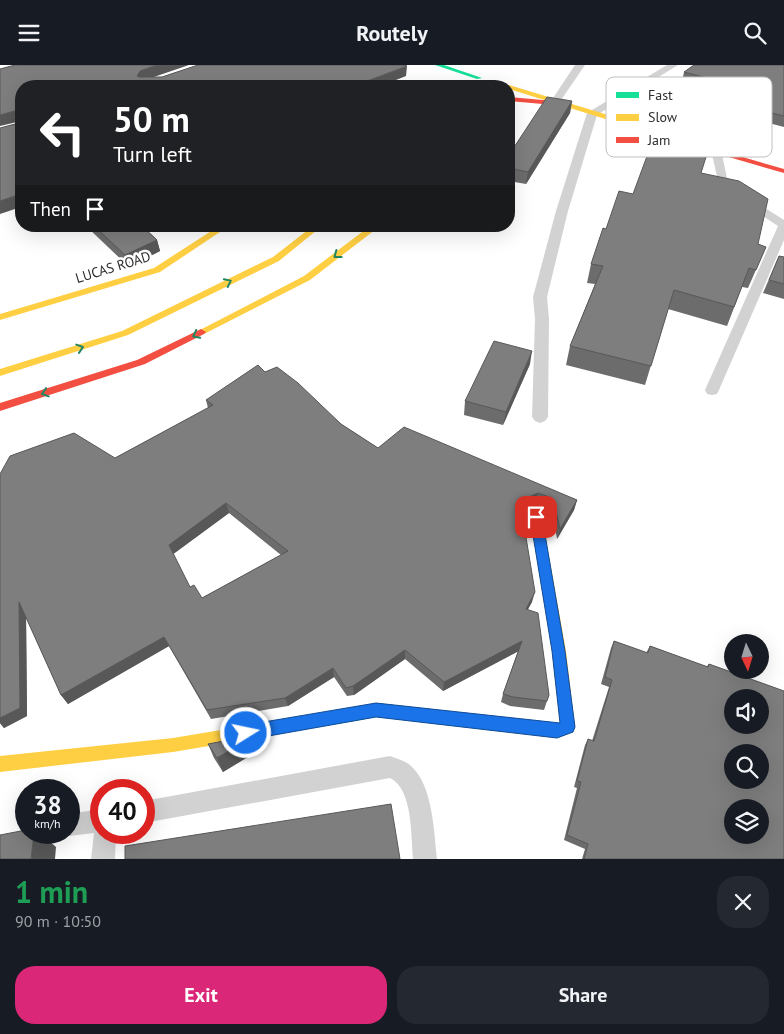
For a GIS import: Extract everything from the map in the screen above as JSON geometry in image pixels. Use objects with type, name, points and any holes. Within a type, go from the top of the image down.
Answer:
[{"type":"main road","points":[[480,65],[490,80]]},
{"type":"main road","points":[[443,80],[443,66],[482,80]]},
{"type":"main road","points":[[515,90],[606,117]]},
{"type":"main road","points":[[515,99],[561,103]]},
{"type":"main road","points":[[739,157],[784,171]]},
{"type":"main road","name":"LUCAS ROAD","points":[[0,317],[157,270],[216,232]]},
{"type":"main road","points":[[0,373],[125,333],[276,259],[310,232]]},
{"type":"main road","points":[[0,407],[141,362],[307,278],[368,232]]},
{"type":"main road","points":[[0,764],[173,745],[376,710],[557,731],[568,727],[558,651],[536,517]]},
{"type":"lane","points":[[561,103],[580,65]]},
{"type":"lane","points":[[653,77],[673,65]]},
{"type":"lane","points":[[540,417],[542,319],[540,297],[562,211],[592,113],[606,105]]},
{"type":"lane","points":[[712,390],[784,226],[731,189],[722,179],[717,157]]},
{"type":"lane","points":[[155,810],[390,767],[404,774],[413,785],[418,805],[425,859]]},
{"type":"lane","points":[[103,859],[104,844]]},
{"type":"building","points":[[15,65],[157,65],[140,71],[137,76],[162,77],[198,65],[407,66],[370,80],[15,80],[15,111],[0,115],[0,69]]},
{"type":"building","points":[[694,65],[784,65],[784,116],[772,113],[772,77],[703,77],[684,72]]},
{"type":"building","points":[[547,97],[572,101],[528,172],[515,169],[515,146]]},
{"type":"building","points":[[15,124],[15,196],[0,201],[0,128]]},
{"type":"building","points":[[647,157],[706,157],[701,173],[739,181],[768,199],[758,244],[766,247],[756,270],[749,268],[734,307],[674,290],[651,366],[570,346],[603,266],[591,264],[603,228],[606,229],[619,191],[633,194]]},
{"type":"building","points":[[100,232],[148,232],[157,240],[125,255]]},
{"type":"building","points":[[779,256],[784,257],[784,284],[769,280]]},
{"type":"building","points":[[494,341],[532,351],[506,412],[465,401]]},
{"type":"building","points":[[258,365],[265,372],[277,367],[298,383],[341,424],[378,448],[404,427],[577,500],[560,529],[555,507],[549,497],[538,493],[527,498],[521,507],[535,592],[526,609],[538,613],[549,695],[547,701],[503,694],[522,641],[444,682],[405,650],[353,686],[346,688],[333,668],[285,698],[207,710],[164,637],[61,695],[19,602],[20,708],[0,718],[0,474],[10,456],[74,433],[115,458],[213,405],[206,400]],"holes":[[[226,503],[288,551],[202,598],[194,585],[190,587],[169,545]]]},
{"type":"building","points":[[614,641],[648,653],[650,646],[708,667],[709,664],[724,669],[724,679],[751,679],[784,691],[784,859],[584,859],[588,844],[567,835],[581,782],[577,781],[588,739],[594,741],[612,680],[605,677]]},
{"type":"building","points":[[256,735],[217,758],[208,744]]},
{"type":"building","points":[[391,804],[400,859],[125,859],[125,846],[155,844],[155,841]]},
{"type":"building","points":[[15,832],[15,844],[33,844],[31,859],[0,859],[0,835]]},
{"type":"traffic: fast","points":[[438,65],[479,78]]},
{"type":"traffic: fast","points":[[233,735],[377,710],[496,724]]},
{"type":"traffic: slow","points":[[515,89],[606,117]]},
{"type":"traffic: slow","points":[[0,317],[157,270],[216,232]]},
{"type":"traffic: slow","points":[[0,373],[125,333],[276,259],[310,232]]},
{"type":"traffic: slow","points":[[201,332],[307,278],[368,232]]},
{"type":"traffic: slow","points":[[496,724],[557,731],[568,727],[559,651],[536,517]]},
{"type":"traffic: slow","points":[[0,764],[173,745],[233,735]]},
{"type":"traffic: jam","points":[[515,100],[565,104]]},
{"type":"traffic: jam","points":[[738,157],[784,171]]},
{"type":"traffic: jam","points":[[0,407],[141,362],[201,332]]},
{"type":"route","points":[[246,733],[376,710],[557,731],[568,727],[558,651],[536,517]]}]
